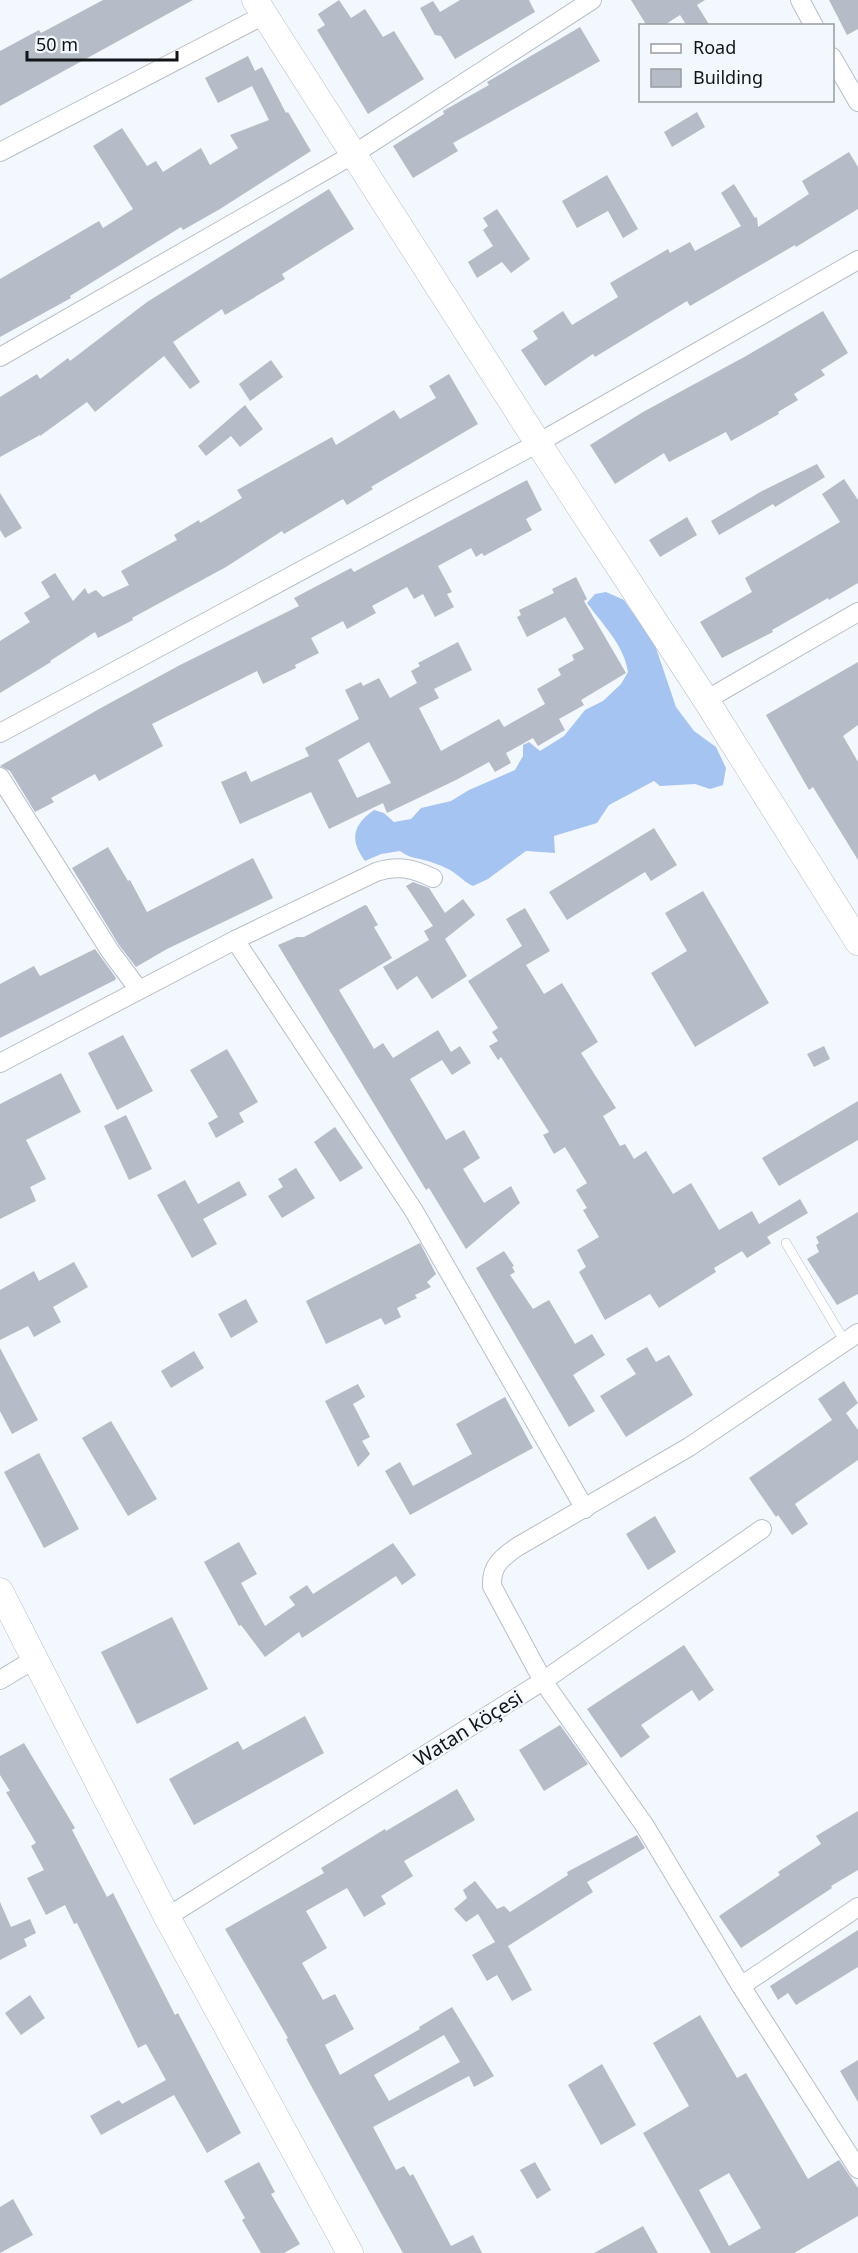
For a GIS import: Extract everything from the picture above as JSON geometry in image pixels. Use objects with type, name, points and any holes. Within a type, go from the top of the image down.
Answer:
[{"type":"street","points":[[0,357],[354,154],[592,0]]},
{"type":"street","points":[[800,0],[813,24]]},
{"type":"street","points":[[0,152],[259,7],[538,443],[706,700],[858,942]]},
{"type":"street","points":[[834,60],[858,102]]},
{"type":"street","points":[[0,733],[538,443],[858,260]]},
{"type":"street","points":[[706,700],[858,612]]},
{"type":"street","points":[[0,777],[110,951],[139,990]]},
{"type":"street","points":[[0,1063],[235,940],[376,872],[393,867],[413,868],[433,878]]},
{"type":"street","points":[[235,940],[414,1211],[585,1509]]},
{"type":"street","points":[[852,1338],[689,1447],[505,1555],[497,1562],[492,1574],[492,1586],[543,1681],[645,1826],[741,1986],[858,2169]]},
{"type":"street","name":"Watan köçesi","points":[[167,1917],[543,1681],[762,1529]]},
{"type":"street","points":[[0,1591],[167,1917],[350,2253]]},
{"type":"street","points":[[0,1680],[35,1659]]},
{"type":"street","points":[[741,1986],[858,1907]]},
{"type":"lane","points":[[786,1243],[852,1338]]},
{"type":"shaded area","points":[[606,592],[624,600],[655,645],[676,707],[694,731],[716,747],[726,768],[723,785],[710,789],[695,784],[660,786],[654,781],[609,805],[597,823],[554,836],[555,853],[526,851],[488,879],[473,886],[445,867],[411,857],[400,851],[381,854],[365,861],[357,846],[356,833],[361,821],[374,810],[384,813],[394,822],[411,819],[421,808],[451,801],[469,790],[515,770],[523,756],[523,745],[529,742],[540,751],[564,736],[585,710],[603,701],[621,684],[628,672],[626,662],[612,636],[587,603],[595,594]]},
{"type":"building","points":[[103,0],[193,0],[0,106],[0,51],[39,30],[41,33]]},
{"type":"building","points":[[339,0],[351,18],[365,9],[383,37],[394,31],[424,79],[368,114],[317,30],[325,25],[318,14]]},
{"type":"building","points":[[460,0],[529,0],[535,12],[455,59],[441,36],[435,35],[420,8],[433,1],[440,12]]},
{"type":"building","points":[[631,0],[705,0],[697,5],[709,24],[686,24],[680,15],[666,24],[646,24]]},
{"type":"building","points":[[829,0],[858,0],[858,29],[847,35]]},
{"type":"building","points":[[580,27],[600,61],[453,143],[458,151],[413,178],[393,146],[444,114],[443,111],[489,85],[487,82]]},
{"type":"building","points":[[248,56],[255,71],[262,67],[286,113],[288,112],[311,151],[220,209],[183,230],[181,227],[70,296],[71,298],[0,337],[0,279],[99,221],[103,228],[133,209],[93,146],[122,128],[147,166],[156,161],[163,172],[201,148],[210,165],[238,148],[230,135],[269,120],[252,86],[218,103],[205,78]]},
{"type":"building","points":[[697,112],[705,127],[672,147],[664,132]]},
{"type":"building","points":[[849,152],[858,167],[858,209],[796,247],[795,245],[690,306],[687,301],[595,357],[593,354],[545,386],[521,350],[538,339],[533,331],[563,311],[572,325],[618,297],[610,283],[668,249],[670,253],[690,242],[695,251],[741,226],[721,193],[734,184],[755,218],[757,217],[758,227],[809,194],[802,181]]},
{"type":"building","points":[[607,175],[638,229],[623,238],[608,211],[577,228],[562,201]]},
{"type":"building","points":[[329,189],[354,229],[282,274],[285,279],[225,315],[222,309],[173,342],[200,382],[190,389],[164,356],[95,412],[87,402],[40,436],[0,457],[0,397],[37,374],[40,379],[68,358],[70,361],[147,302]]},
{"type":"building","points":[[497,209],[530,259],[511,273],[502,262],[477,278],[468,262],[493,246],[483,230],[488,226],[483,218]]},
{"type":"building","points":[[823,311],[848,353],[821,370],[825,375],[794,394],[798,400],[778,412],[779,414],[731,441],[726,432],[669,462],[664,453],[615,484],[590,445],[643,412]]},
{"type":"building","points":[[271,360],[283,377],[250,401],[239,384]]},
{"type":"building","points":[[449,374],[478,424],[371,487],[373,489],[347,505],[343,499],[284,534],[282,531],[226,567],[132,618],[133,620],[98,638],[95,632],[0,693],[0,641],[30,622],[24,613],[50,597],[41,582],[55,573],[73,601],[85,588],[88,594],[96,590],[103,597],[129,585],[121,571],[177,540],[174,535],[199,520],[200,523],[242,498],[237,490],[332,437],[336,445],[394,410],[400,419],[436,398],[429,386]]},
{"type":"building","points":[[245,405],[263,429],[240,447],[231,436],[206,456],[198,446]]},
{"type":"building","points":[[817,464],[825,477],[775,507],[773,504],[719,535],[711,521],[762,491]]},
{"type":"building","points":[[844,479],[858,500],[858,583],[772,630],[773,632],[722,658],[700,622],[752,592],[745,578],[840,522],[822,494]]},
{"type":"building","points":[[527,480],[542,510],[526,519],[532,530],[484,556],[482,553],[476,557],[471,548],[438,566],[452,592],[447,594],[454,607],[435,617],[423,594],[414,599],[407,587],[372,606],[376,613],[347,629],[343,621],[311,638],[319,653],[295,665],[296,668],[263,684],[257,671],[152,724],[163,746],[99,781],[95,774],[51,798],[54,802],[35,812],[10,771],[0,766],[180,665],[299,606],[294,598],[351,568],[354,572]]},
{"type":"building","points":[[0,493],[22,528],[5,538],[0,530]]},
{"type":"building","points":[[687,517],[697,535],[660,557],[649,540]]},
{"type":"building","points":[[576,577],[587,599],[584,601],[626,673],[581,700],[584,705],[559,719],[565,730],[538,746],[533,738],[506,753],[511,763],[495,772],[489,762],[387,813],[383,803],[329,829],[311,792],[240,824],[221,782],[246,771],[251,782],[309,756],[305,748],[359,719],[345,690],[361,682],[363,686],[379,678],[390,698],[417,683],[411,671],[420,666],[418,663],[458,642],[472,670],[434,689],[439,698],[419,708],[441,751],[499,719],[504,727],[545,704],[537,689],[561,675],[558,669],[574,660],[572,655],[584,649],[565,617],[527,637],[517,617],[521,615],[519,610],[554,593],[552,589]],"holes":[[[369,742],[391,783],[357,798],[338,760]]]},
{"type":"building","points":[[858,662],[858,725],[843,736],[858,762],[858,860],[813,787],[809,790],[766,715]]},
{"type":"building","points":[[654,828],[677,865],[651,881],[645,872],[567,920],[549,892]]},
{"type":"building","points":[[108,847],[128,881],[130,880],[147,912],[253,858],[273,898],[167,949],[136,967],[119,945],[72,868]]},
{"type":"building","points":[[413,882],[429,888],[445,913],[463,899],[475,915],[445,939],[467,976],[432,999],[417,976],[397,990],[383,967],[429,940],[424,931],[433,926],[406,886]]},
{"type":"building","points":[[703,891],[769,1003],[695,1047],[651,973],[687,951],[665,913]]},
{"type":"building","points":[[365,905],[378,925],[374,927],[392,958],[339,990],[374,1049],[383,1043],[393,1058],[438,1030],[451,1052],[460,1046],[471,1063],[452,1075],[442,1060],[410,1079],[446,1140],[464,1130],[480,1158],[463,1169],[484,1203],[511,1186],[520,1203],[466,1249],[429,1188],[426,1190],[278,945],[297,937],[304,937]]},
{"type":"building","points":[[525,908],[550,951],[526,965],[544,994],[562,983],[598,1042],[581,1053],[616,1108],[603,1116],[620,1146],[625,1144],[634,1159],[646,1151],[673,1194],[691,1183],[719,1230],[752,1211],[759,1224],[800,1199],[808,1213],[767,1237],[771,1243],[747,1258],[742,1251],[714,1268],[716,1272],[659,1308],[650,1294],[605,1320],[579,1272],[586,1267],[577,1250],[599,1237],[583,1210],[587,1208],[576,1190],[587,1183],[565,1147],[554,1154],[543,1135],[549,1132],[501,1057],[498,1060],[489,1046],[498,1041],[492,1032],[498,1028],[468,981],[522,946],[506,919]]},
{"type":"building","points":[[95,949],[116,978],[115,980],[0,1038],[0,984],[34,966],[40,976]]},
{"type":"building","points":[[123,1035],[153,1091],[117,1110],[88,1053]]},
{"type":"building","points":[[824,1046],[830,1059],[814,1067],[807,1054]]},
{"type":"building","points":[[227,1049],[258,1102],[239,1113],[244,1122],[216,1138],[208,1123],[218,1117],[190,1070]]},
{"type":"building","points":[[61,1073],[81,1112],[26,1140],[46,1179],[30,1187],[36,1201],[0,1219],[0,1104]]},
{"type":"building","points":[[858,1101],[858,1140],[779,1186],[762,1158]]},
{"type":"building","points":[[126,1115],[152,1169],[129,1180],[104,1126]]},
{"type":"building","points":[[335,1127],[363,1168],[340,1182],[314,1142]]},
{"type":"building","points":[[296,1168],[315,1198],[282,1218],[268,1196],[283,1187],[278,1179]]},
{"type":"building","points":[[185,1180],[198,1204],[239,1181],[247,1195],[203,1219],[217,1244],[192,1258],[157,1195]]},
{"type":"building","points":[[858,1212],[858,1294],[837,1305],[807,1259],[819,1252],[816,1237]]},
{"type":"building","points":[[420,1243],[436,1274],[427,1282],[431,1287],[415,1295],[417,1298],[397,1308],[401,1317],[385,1325],[381,1318],[326,1344],[306,1301]]},
{"type":"building","points":[[504,1251],[514,1266],[512,1267],[515,1272],[510,1275],[533,1309],[549,1300],[575,1344],[592,1334],[605,1355],[573,1375],[595,1411],[569,1427],[476,1268]]},
{"type":"building","points":[[74,1262],[88,1287],[53,1307],[61,1322],[34,1337],[28,1326],[0,1340],[0,1290],[34,1271],[39,1281]]},
{"type":"building","points":[[246,1299],[258,1322],[231,1338],[218,1314]]},
{"type":"building","points":[[647,1347],[656,1362],[669,1355],[693,1395],[626,1437],[600,1396],[636,1374],[626,1359]]},
{"type":"building","points":[[0,1348],[38,1420],[12,1434],[0,1411]]},
{"type":"building","points":[[194,1351],[204,1368],[171,1388],[161,1371]]},
{"type":"building","points":[[844,1381],[858,1403],[846,1413],[858,1430],[858,1460],[795,1504],[808,1524],[792,1535],[778,1515],[776,1517],[749,1478],[832,1420],[818,1399]]},
{"type":"building","points":[[358,1384],[365,1397],[353,1404],[370,1437],[362,1441],[370,1454],[358,1467],[325,1401]]},
{"type":"building","points":[[505,1397],[533,1448],[410,1515],[385,1471],[400,1462],[413,1486],[472,1454],[456,1424]]},
{"type":"building","points":[[111,1421],[157,1499],[128,1516],[82,1438]]},
{"type":"building","points":[[39,1453],[79,1529],[44,1548],[4,1472]]},
{"type":"building","points":[[655,1516],[676,1552],[648,1570],[626,1534]]},
{"type":"building","points":[[239,1542],[257,1574],[241,1583],[265,1626],[295,1605],[289,1597],[307,1585],[313,1594],[393,1543],[416,1575],[402,1585],[396,1576],[302,1638],[299,1632],[265,1657],[241,1625],[239,1626],[204,1562]]},
{"type":"building","points":[[172,1617],[208,1689],[137,1724],[101,1652]]},
{"type":"building","points":[[684,1645],[714,1690],[699,1701],[692,1690],[641,1725],[650,1737],[621,1758],[587,1709]]},
{"type":"building","points":[[305,1716],[324,1753],[194,1825],[169,1779],[238,1741],[243,1750]]},
{"type":"building","points":[[560,1725],[588,1764],[544,1791],[519,1750]]},
{"type":"building","points":[[24,1743],[75,1828],[72,1830],[107,1897],[113,1893],[175,2015],[178,2013],[241,2133],[207,2153],[174,2095],[101,2135],[90,2116],[119,2100],[122,2104],[166,2080],[146,2044],[138,2048],[77,1923],[74,1924],[65,1905],[46,1915],[27,1878],[44,1870],[31,1846],[36,1843],[6,1792],[10,1791],[0,1775],[0,1756]]},
{"type":"building","points":[[457,1789],[475,1820],[404,1861],[413,1876],[381,1896],[386,1904],[364,1917],[347,1888],[306,1911],[327,1948],[302,1963],[323,2000],[335,1994],[354,2029],[325,2045],[340,2075],[420,2029],[419,2027],[452,2007],[494,2076],[474,2087],[469,2076],[373,2127],[396,2170],[404,2166],[410,2176],[413,2174],[451,2246],[473,2235],[482,2253],[403,2253],[286,2039],[288,2038],[225,1929],[324,1873],[321,1868],[385,1829],[386,1831]],"holes":[[[444,2035],[460,2062],[389,2101],[374,2075]]]},
{"type":"building","points":[[858,1811],[858,1870],[741,1948],[719,1916],[780,1875],[778,1872],[821,1844],[816,1836]]},
{"type":"building","points":[[637,1835],[645,1848],[587,1882],[593,1892],[508,1946],[532,1990],[512,2001],[497,1975],[487,1981],[472,1955],[495,1942],[478,1914],[466,1922],[454,1909],[467,1898],[463,1890],[475,1881],[497,1909],[504,1906],[510,1912],[568,1875],[567,1872]]},
{"type":"building","points":[[0,1902],[11,1927],[30,1919],[36,1933],[24,1939],[27,1946],[0,1960]]},
{"type":"building","points":[[858,1930],[858,1967],[796,2005],[788,1993],[778,2000],[770,1986]]},
{"type":"building","points":[[30,1995],[45,2018],[21,2035],[5,2013]]},
{"type":"building","points":[[700,2015],[737,2078],[746,2073],[808,2179],[839,2160],[858,2188],[858,2216],[794,2253],[711,2253],[643,2133],[689,2106],[653,2043]],"holes":[[[729,2173],[761,2228],[729,2246],[699,2190]]]},
{"type":"building","points":[[858,2060],[858,2102],[840,2071]]},
{"type":"building","points":[[602,2064],[636,2125],[601,2145],[568,2085]]},
{"type":"building","points":[[259,2162],[275,2192],[271,2194],[300,2244],[284,2253],[261,2253],[242,2220],[245,2218],[224,2181]]},
{"type":"building","points":[[535,2162],[551,2190],[537,2199],[520,2170]]},
{"type":"building","points":[[13,2199],[33,2235],[0,2253],[0,2207]]},
{"type":"building","points":[[643,2226],[658,2253],[594,2253]]}]
